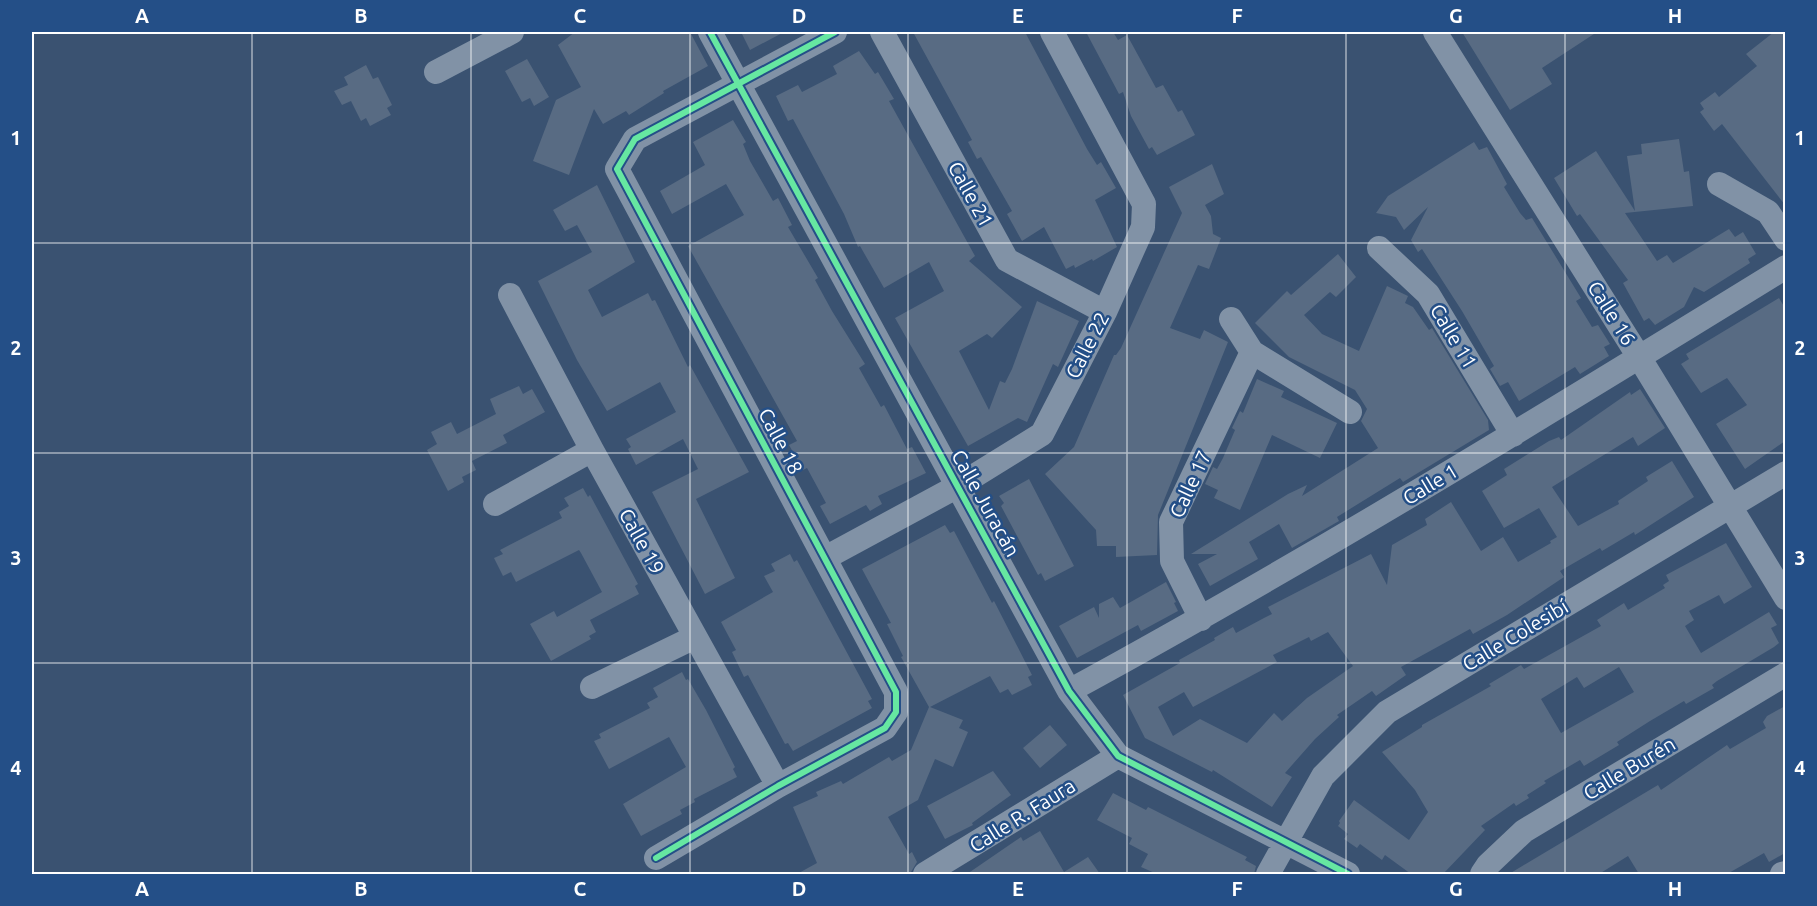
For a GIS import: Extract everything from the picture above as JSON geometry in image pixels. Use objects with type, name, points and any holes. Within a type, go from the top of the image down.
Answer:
[{"type":"street","points":[[436,72],[512,32]]},
{"type":"street","name":"Calle Juracán","points":[[711,32],[1070,692],[1118,756],[1348,874]]},
{"type":"street","name":"Calle 18","points":[[656,858],[778,786],[885,728],[896,711],[896,692],[617,170],[635,140],[835,32]]},
{"type":"street","name":"Calle 21","points":[[882,32],[1008,260],[1105,312]]},
{"type":"street","name":"Calle 22","points":[[825,558],[958,486],[1042,434],[1105,312],[1143,227],[1144,204],[1052,32]]},
{"type":"street","name":"Calle 16","points":[[1435,32],[1639,357],[1785,598]]},
{"type":"street","points":[[1719,184],[1768,212],[1785,239]]},
{"type":"street","name":"Calle 11","points":[[1380,248],[1428,294],[1513,435]]},
{"type":"street","name":"Calle 1","points":[[1070,692],[1201,619],[1513,435],[1785,267]]},
{"type":"street","name":"Calle 19","points":[[510,295],[592,450],[778,786]]},
{"type":"street","points":[[1231,319],[1252,352],[1350,412]]},
{"type":"street","name":"Calle 17","points":[[1201,619],[1172,561],[1171,522],[1252,352]]},
{"type":"street","points":[[495,504],[592,450]]},
{"type":"street","name":"Calle Colesibí","points":[[1268,874],[1323,776],[1387,712],[1785,473]]},
{"type":"street","points":[[592,687],[695,637]]},
{"type":"street","name":"Calle Burén","points":[[1482,874],[1524,831],[1785,674]]},
{"type":"street","name":"Calle R. Faura","points":[[925,874],[1118,756]]},
{"type":"building","points":[[575,32],[690,32],[708,66],[663,91],[664,93],[629,115],[626,111],[603,124],[594,109],[569,175],[533,161],[556,100],[581,87],[558,45]]},
{"type":"building","points":[[741,32],[784,32],[750,50]]},
{"type":"building","points":[[913,32],[1025,32],[1087,149],[1097,165],[1101,162],[1116,188],[1095,200],[1117,247],[1093,261],[1092,259],[1075,268],[1074,265],[1066,269],[1044,227],[1022,241],[1007,214],[1012,211],[981,157],[977,159],[968,142],[972,140]]},
{"type":"building","points":[[1086,32],[1113,32],[1118,40],[1127,35],[1156,88],[1163,85],[1178,112],[1182,110],[1195,135],[1157,155],[1152,147],[1149,149],[1131,116],[1123,92],[1119,94]]},
{"type":"building","points":[[1462,32],[1597,32],[1542,68],[1552,84],[1510,110]]},
{"type":"building","points":[[1774,32],[1785,32],[1785,205],[1722,124],[1714,131],[1700,112],[1704,109],[1700,103],[1715,92],[1719,97],[1757,66],[1746,54]]},
{"type":"building","points":[[859,51],[875,74],[878,72],[894,99],[889,101],[975,256],[969,261],[1022,307],[992,338],[987,334],[959,351],[989,410],[1000,381],[1005,383],[1012,369],[1037,301],[1079,321],[1058,367],[1053,364],[1027,422],[1018,418],[968,446],[895,318],[944,291],[929,262],[884,288],[860,246],[858,247],[844,214],[793,119],[788,121],[776,96],[798,85],[802,92],[837,74],[833,66]]},
{"type":"building","points":[[527,59],[549,97],[534,106],[530,98],[522,102],[505,71]]},
{"type":"building","points":[[366,65],[373,79],[378,77],[392,105],[387,108],[391,115],[370,126],[366,118],[361,121],[351,101],[342,105],[334,91],[348,85],[344,77]]},
{"type":"building","points":[[733,120],[746,142],[743,144],[750,161],[773,201],[778,198],[792,225],[788,227],[818,278],[815,280],[865,364],[859,368],[881,407],[884,405],[907,449],[912,447],[926,473],[878,496],[882,504],[870,511],[866,505],[830,524],[820,506],[826,503],[807,468],[803,470],[789,445],[797,441],[688,246],[744,215],[726,184],[672,214],[660,191],[705,165],[693,142]]},
{"type":"building","points":[[1679,139],[1684,172],[1689,171],[1693,206],[1625,213],[1657,261],[1667,255],[1673,263],[1729,229],[1735,237],[1743,232],[1756,254],[1748,259],[1750,263],[1704,292],[1694,287],[1684,307],[1655,325],[1649,318],[1644,321],[1623,283],[1628,280],[1580,214],[1577,216],[1554,178],[1596,151],[1635,211],[1627,156],[1642,154],[1641,144]]},
{"type":"building","points":[[1474,142],[1479,150],[1487,147],[1507,184],[1504,187],[1520,213],[1526,220],[1532,218],[1581,298],[1576,301],[1592,327],[1598,325],[1610,344],[1604,347],[1609,356],[1580,374],[1575,367],[1519,401],[1508,382],[1500,386],[1490,369],[1494,366],[1462,311],[1422,249],[1418,252],[1411,240],[1428,207],[1404,230],[1396,217],[1376,213],[1388,196]]},
{"type":"building","points":[[1212,164],[1224,194],[1205,205],[1211,216],[1213,234],[1221,238],[1209,269],[1198,265],[1170,328],[1200,339],[1204,330],[1228,342],[1158,515],[1157,555],[1116,557],[1116,546],[1097,546],[1096,530],[1045,474],[1074,447],[1114,355],[1121,348],[1182,213],[1169,187]]},
{"type":"building","points":[[597,185],[635,262],[588,290],[602,317],[648,293],[652,301],[655,300],[688,367],[690,365],[749,472],[696,499],[735,578],[705,594],[652,492],[698,469],[683,439],[636,465],[628,449],[631,447],[626,439],[676,412],[660,382],[607,411],[577,360],[538,281],[592,252],[577,225],[565,231],[553,210]]},
{"type":"building","points":[[1338,254],[1356,277],[1336,297],[1330,292],[1304,315],[1322,334],[1359,351],[1387,286],[1408,296],[1405,303],[1413,307],[1429,330],[1432,328],[1488,420],[1489,430],[1403,482],[1400,478],[1337,517],[1339,521],[1292,548],[1279,524],[1249,542],[1258,559],[1210,586],[1198,564],[1217,554],[1191,554],[1288,494],[1307,485],[1302,496],[1378,448],[1361,421],[1367,409],[1355,390],[1289,357],[1255,323],[1287,291],[1291,295]]},
{"type":"building","points":[[1779,298],[1785,308],[1785,441],[1745,469],[1716,424],[1747,405],[1727,378],[1701,393],[1681,364],[1689,359],[1686,354]]},
{"type":"building","points":[[1257,379],[1284,391],[1281,397],[1337,423],[1320,458],[1272,435],[1240,510],[1214,498],[1218,490],[1205,484],[1213,467],[1217,469],[1223,458],[1235,430],[1232,428],[1240,411],[1243,413]]},
{"type":"building","points":[[519,386],[523,394],[532,389],[545,412],[503,435],[507,443],[472,461],[476,470],[462,477],[464,482],[448,491],[427,450],[437,444],[431,432],[451,422],[457,434],[496,414],[490,399]]},
{"type":"building","points":[[1640,389],[1665,428],[1638,446],[1633,437],[1552,487],[1578,526],[1619,504],[1618,501],[1648,481],[1646,477],[1672,461],[1694,497],[1635,535],[1634,532],[1602,551],[1600,548],[1560,571],[1564,577],[1507,615],[1473,634],[1470,629],[1401,667],[1406,675],[1376,696],[1372,691],[1337,715],[1339,717],[1315,739],[1285,773],[1292,777],[1272,807],[1213,770],[1212,772],[1145,738],[1123,695],[1180,663],[1179,660],[1233,627],[1236,633],[1272,614],[1268,607],[1371,554],[1387,585],[1392,545],[1427,525],[1425,519],[1451,502],[1481,551],[1503,537],[1518,562],[1551,543],[1550,541],[1557,537],[1539,508],[1504,528],[1482,491],[1507,475],[1504,469],[1549,441],[1559,437],[1561,440],[1630,392],[1631,395]],"holes":[[[1328,632],[1353,666],[1307,698],[1282,721],[1274,713],[1247,743],[1200,719],[1173,736],[1158,707],[1184,692],[1193,707],[1277,662],[1273,655],[1309,637],[1311,641]]]},
{"type":"building","points":[[1029,479],[1074,566],[1045,581],[1041,573],[1038,575],[1001,506],[1004,503],[999,496]]},
{"type":"building","points":[[583,488],[588,497],[590,495],[638,584],[635,586],[639,594],[590,620],[596,632],[589,636],[591,639],[551,661],[530,624],[554,611],[557,617],[602,592],[581,553],[579,550],[516,582],[511,572],[503,576],[494,558],[503,554],[500,550],[562,518],[559,512],[569,506],[564,498]]},
{"type":"building","points":[[945,525],[950,533],[954,531],[992,603],[994,601],[1032,675],[1028,677],[1032,685],[1012,695],[1008,689],[1000,693],[990,676],[930,707],[963,720],[959,728],[968,732],[953,767],[935,759],[918,800],[888,817],[909,854],[912,852],[917,862],[911,872],[907,874],[797,874],[817,863],[793,807],[818,796],[816,792],[841,781],[843,784],[889,757],[892,761],[911,750],[929,707],[901,657],[903,656],[887,624],[891,623],[862,569]]},
{"type":"building","points":[[1726,543],[1752,587],[1724,604],[1719,595],[1689,611],[1694,620],[1685,626],[1701,653],[1769,612],[1777,625],[1771,628],[1779,643],[1717,681],[1712,685],[1714,688],[1686,704],[1684,701],[1650,721],[1617,742],[1619,745],[1584,766],[1580,760],[1544,781],[1546,783],[1527,795],[1529,798],[1516,806],[1514,803],[1481,826],[1485,830],[1443,874],[1411,874],[1385,855],[1382,860],[1360,844],[1357,848],[1344,839],[1348,834],[1338,826],[1339,821],[1354,800],[1409,840],[1428,812],[1415,790],[1382,752],[1422,725],[1491,686],[1489,684],[1521,665],[1524,669],[1601,626],[1597,620],[1624,603],[1628,610],[1665,588],[1663,585],[1669,581],[1666,575]],"holes":[[[1619,667],[1634,692],[1561,733],[1541,699],[1577,677],[1584,688]]]},
{"type":"building","points":[[790,554],[794,562],[797,560],[872,699],[868,701],[872,708],[793,751],[788,743],[785,744],[748,675],[744,677],[732,652],[736,650],[721,622],[773,592],[764,576],[775,571],[771,564]]},
{"type":"building","points":[[1166,582],[1178,611],[1141,631],[1138,625],[1077,658],[1059,626],[1094,607],[1099,618],[1099,604],[1113,597],[1120,608]]},
{"type":"building","points":[[682,672],[706,710],[735,767],[733,769],[737,777],[694,799],[695,802],[680,810],[682,814],[641,836],[623,804],[686,767],[669,737],[609,769],[594,741],[601,738],[599,734],[650,708],[647,703],[658,697],[653,688]]},
{"type":"building","points":[[1785,706],[1785,853],[1769,862],[1764,853],[1727,874],[1639,874],[1628,856],[1599,874],[1509,874],[1658,785],[1661,790],[1727,745],[1730,749],[1766,728],[1763,722],[1767,716]]},
{"type":"building","points":[[1050,725],[1067,745],[1040,768],[1023,748]]},
{"type":"building","points":[[993,771],[1011,795],[972,823],[973,825],[945,839],[927,806]]},
{"type":"building","points":[[1113,793],[1146,810],[1148,807],[1247,857],[1245,860],[1256,866],[1254,874],[1157,874],[1141,867],[1148,854],[1129,844],[1132,838],[1097,820]]},
{"type":"building","points":[[1040,831],[1064,872],[1088,857],[1100,874],[967,874],[1021,837],[1023,841]]},
{"type":"cycle path","points":[[710,32],[1069,691],[1118,756],[1348,874]]},
{"type":"cycle path","points":[[656,858],[778,786],[885,728],[896,712],[896,692],[617,169],[635,139],[835,32]]}]
